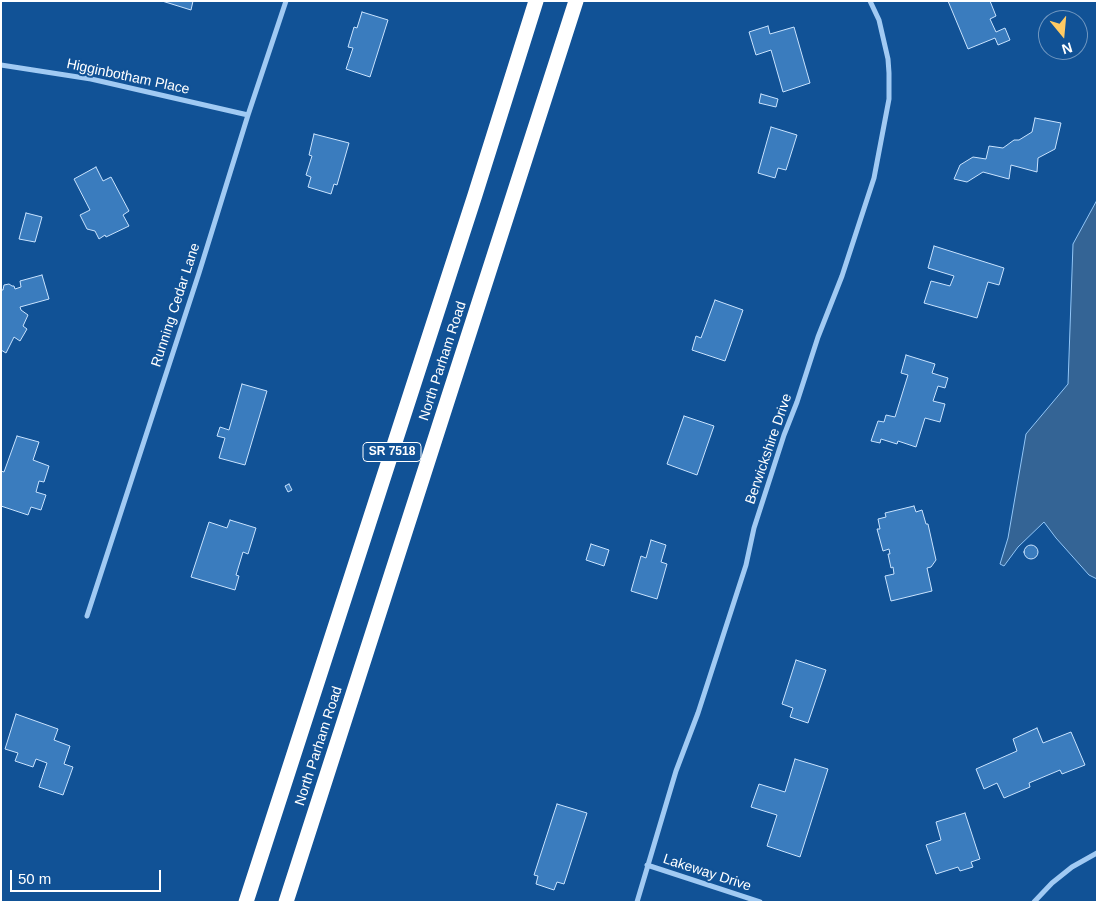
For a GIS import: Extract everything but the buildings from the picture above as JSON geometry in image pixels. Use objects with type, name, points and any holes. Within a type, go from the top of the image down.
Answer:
[{"type":"highway","name":"North Parham Road","points":[[246,902],[475,196],[536,1]]},
{"type":"highway","name":"North Parham Road","points":[[286,902],[576,1]]},
{"type":"street","name":"Running Cedar Lane","points":[[87,616],[286,1]]},
{"type":"street","name":"Berwickshire Drive","points":[[637,902],[676,771],[698,713],[746,565],[754,528],[784,435],[818,337],[842,276],[874,178],[889,99],[889,73],[888,59],[879,20],[870,1]]},
{"type":"street","name":"Higginbotham Place","points":[[1,65],[91,79],[248,115]]},
{"type":"street","points":[[1034,902],[1052,883],[1072,867],[1097,853]]},
{"type":"street","name":"Lakeway Drive","points":[[647,866],[760,902]]},
{"type":"water","points":[[1097,200],[1097,579],[1089,575],[1044,522],[1018,547],[1004,566],[1000,564],[1008,538],[1026,434],[1068,384],[1073,244]]}]
